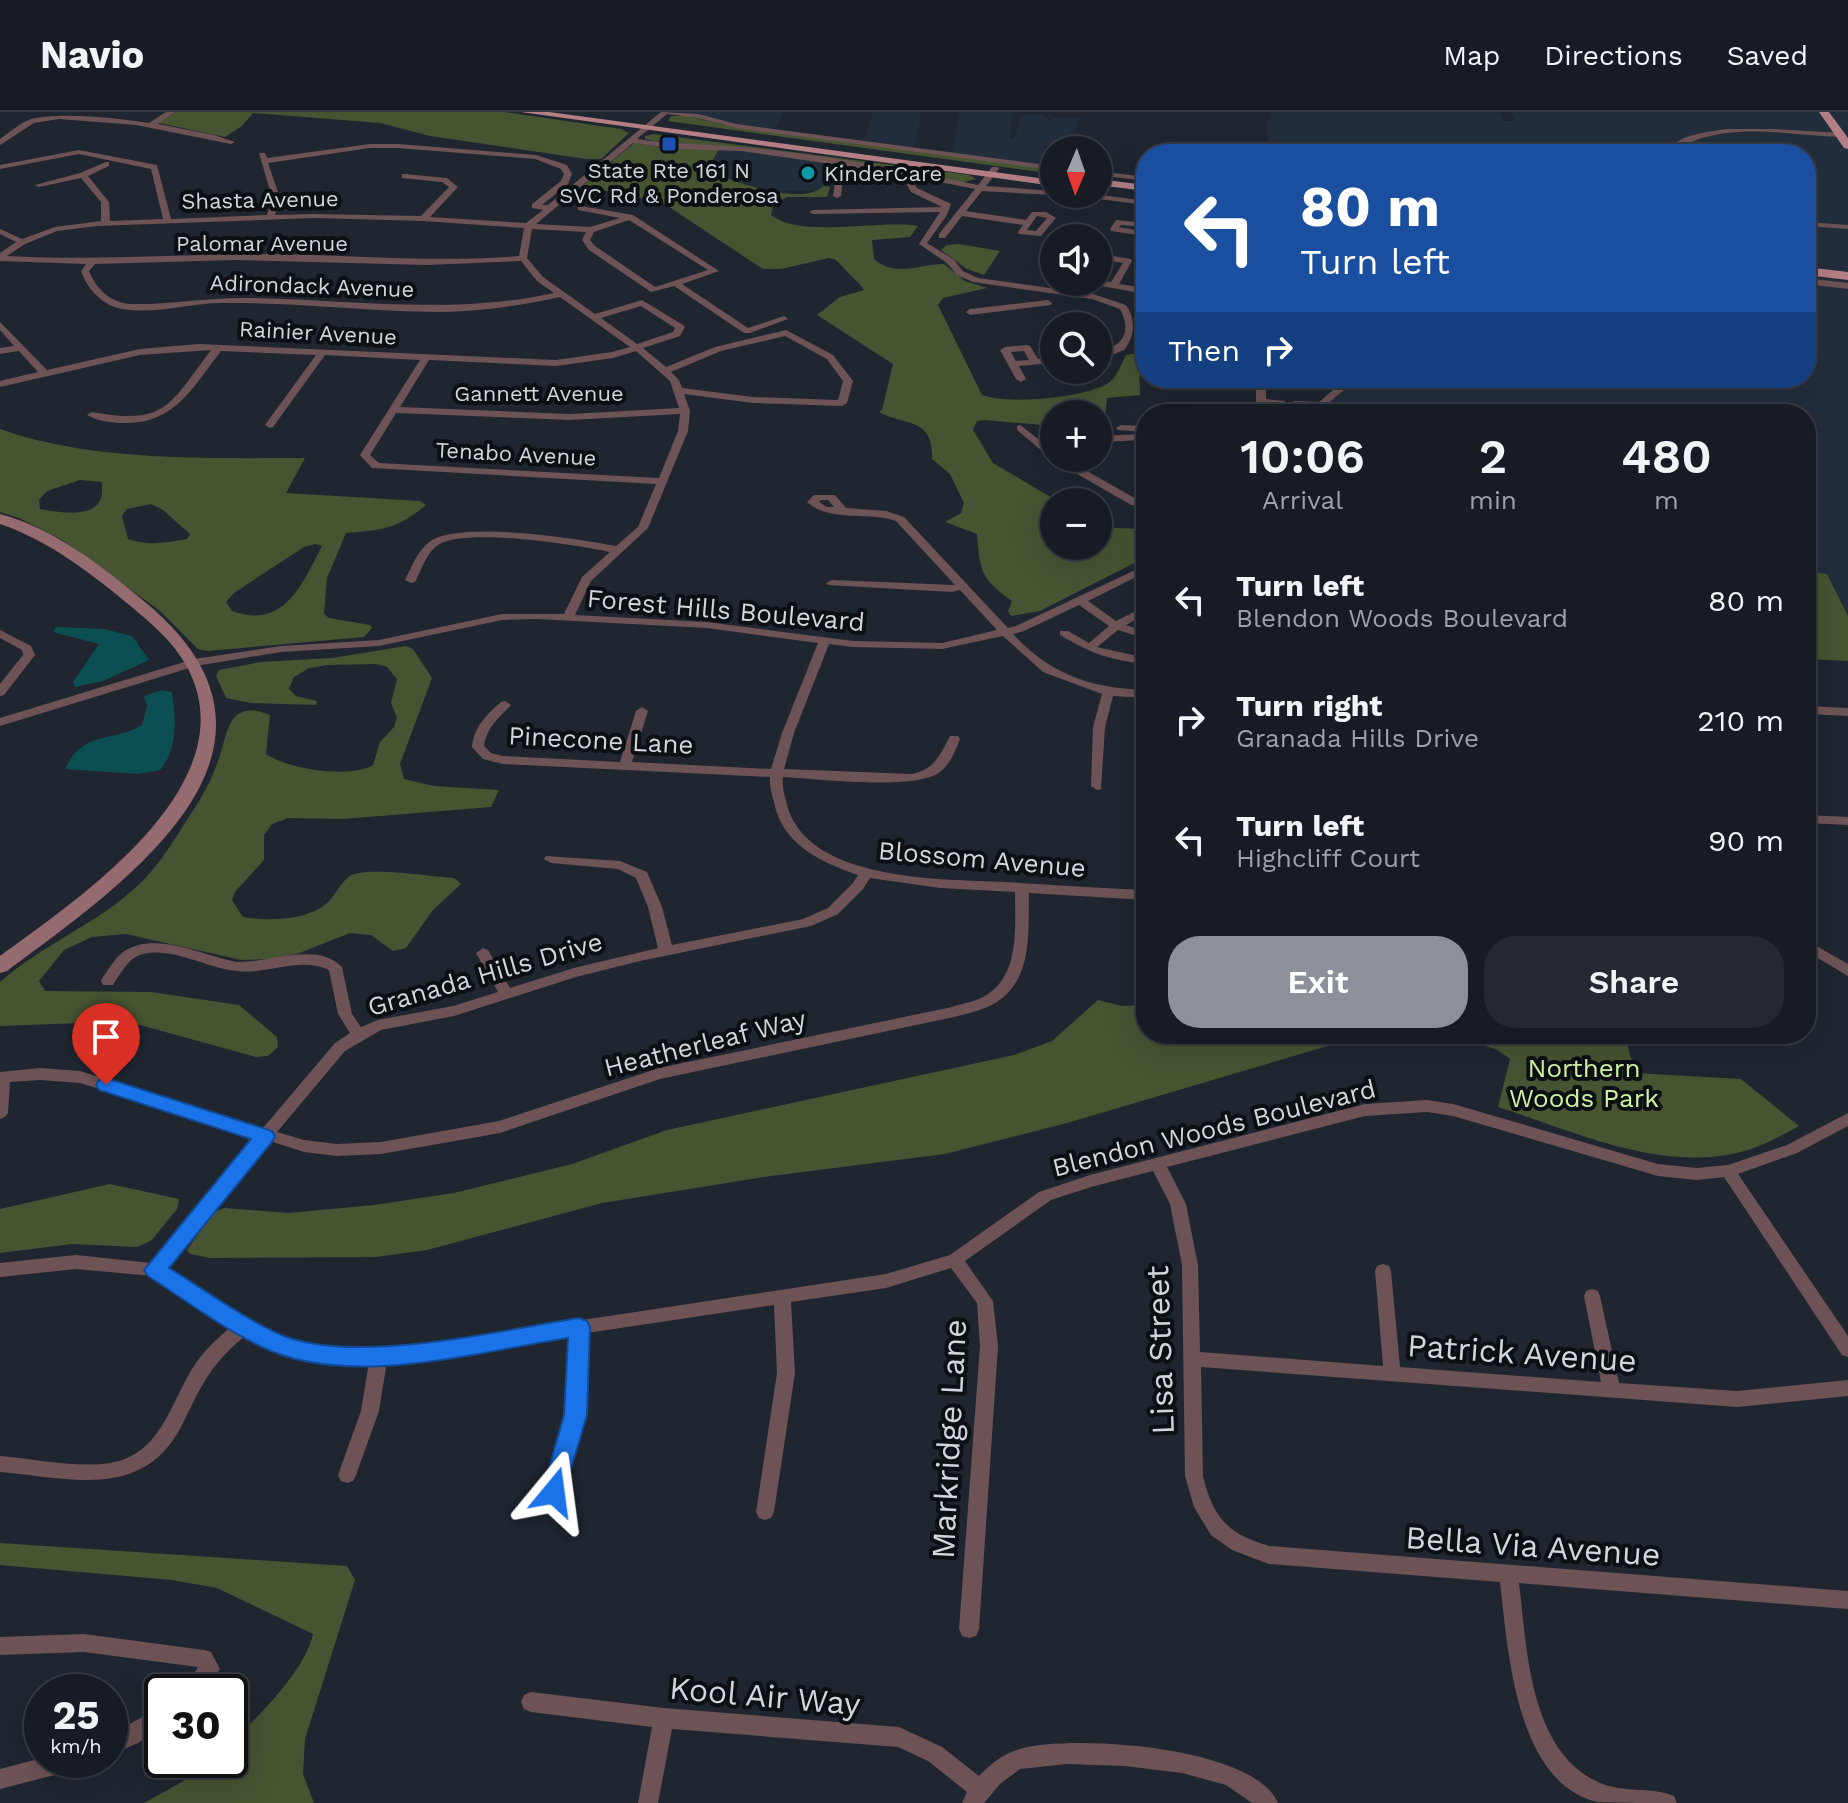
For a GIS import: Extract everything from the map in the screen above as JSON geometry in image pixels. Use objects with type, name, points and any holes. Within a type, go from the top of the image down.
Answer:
[{"type":"main road","points":[[527,112],[768,138],[1040,180]]},
{"type":"main road","points":[[572,112],[649,126],[1040,176]]},
{"type":"main road","points":[[1824,112],[1848,146]]},
{"type":"main road","points":[[1112,184],[1136,187]]},
{"type":"main road","points":[[1112,191],[1136,194]]},
{"type":"main road","points":[[1816,265],[1848,269]]},
{"type":"main road","points":[[1816,272],[1848,276]]},
{"type":"street","points":[[150,126],[171,112]]},
{"type":"street","points":[[568,618],[586,579],[643,528],[683,431],[685,411],[680,391],[665,371],[540,279],[523,258],[528,226],[666,112],[736,126],[1040,166]]},
{"type":"street","points":[[0,143],[32,120],[64,118],[150,126],[231,142]]},
{"type":"street","points":[[1679,144],[1717,133],[1840,135]]},
{"type":"street","points":[[631,140],[676,147],[741,149],[889,169],[980,188],[1040,192]]},
{"type":"street","points":[[271,216],[276,198],[263,158],[380,146],[536,157],[564,167],[568,174],[565,182],[535,206],[549,208]]},
{"type":"street","points":[[0,167],[79,152],[154,167],[167,220]]},
{"type":"street","points":[[39,185],[83,175],[106,164]]},
{"type":"street","points":[[837,196],[839,176],[884,176],[889,169]]},
{"type":"street","points":[[942,236],[993,172]]},
{"type":"street","points":[[83,175],[104,198],[108,213],[105,223]]},
{"type":"street","points":[[1112,175],[1136,178]]},
{"type":"street","points":[[405,176],[444,180],[454,187],[423,219]]},
{"type":"street","points":[[917,176],[911,185],[914,190],[947,204],[925,235],[923,244],[950,261],[966,277],[1093,297],[1123,307],[1129,318],[1128,342],[1122,349],[1112,352]]},
{"type":"street","points":[[866,210],[869,202],[917,200],[928,196]]},
{"type":"street","points":[[1112,199],[1136,202]]},
{"type":"street","points":[[581,208],[630,217],[715,271],[654,290],[592,248],[586,240],[591,230],[630,217]]},
{"type":"street","points":[[813,212],[946,209]]},
{"type":"street","points":[[960,213],[1027,223]]},
{"type":"street","name":"Shasta Avenue","points":[[0,258],[22,242],[55,229],[167,220],[271,216],[423,219],[591,230]]},
{"type":"street","points":[[1136,224],[1119,222],[1114,229],[1136,232]]},
{"type":"street","points":[[1816,225],[1848,227]]},
{"type":"street","points":[[0,231],[22,242]]},
{"type":"street","name":"Palomar Avenue","points":[[0,258],[91,263],[272,257],[433,264],[523,258]]},
{"type":"street","points":[[1112,259],[1128,261],[1113,286],[1136,289]]},
{"type":"street","name":"Adirondack Avenue","points":[[91,263],[85,271],[88,282],[106,299],[124,306],[236,300],[467,310],[524,305],[563,294]]},
{"type":"street","points":[[1816,282],[1848,286]]},
{"type":"street","points":[[675,283],[747,331],[784,319]]},
{"type":"street","points":[[1023,286],[1025,305]]},
{"type":"street","name":"Rainier Avenue","points":[[0,384],[140,352],[218,348],[556,363],[637,348],[677,334],[680,327],[642,303],[594,317]]},
{"type":"street","points":[[970,312],[1048,303]]},
{"type":"street","points":[[0,325],[46,375]]},
{"type":"street","points":[[665,371],[718,349],[786,333],[830,357],[848,381],[842,403],[753,400],[680,391]]},
{"type":"street","points":[[0,351],[21,348]]},
{"type":"street","points":[[92,415],[136,423],[165,412],[218,348]]},
{"type":"street","points":[[1021,379],[1005,350],[1027,348],[1035,362]]},
{"type":"street","points":[[270,425],[322,353]]},
{"type":"street","points":[[393,410],[426,358]]},
{"type":"street","points":[[1013,364],[1040,361]]},
{"type":"street","points":[[1261,388],[1261,404]]},
{"type":"street","points":[[1325,404],[1342,388]]},
{"type":"street","points":[[1260,401],[1282,403]]},
{"type":"street","name":"Gannett Avenue","points":[[393,410],[570,417],[685,411]]},
{"type":"street","name":"Tenabo Avenue","points":[[393,410],[365,455],[368,461],[389,468],[663,481]]},
{"type":"street","points":[[1020,428],[1040,444]]},
{"type":"street","points":[[1121,428],[1136,429]]},
{"type":"street","points":[[1112,438],[1136,437]]},
{"type":"street","points":[[1090,472],[1136,503]]},
{"type":"street","points":[[843,511],[886,514],[900,519],[1006,633],[1047,670],[1108,692],[1136,693]]},
{"type":"street","points":[[0,519],[33,530],[69,551],[172,632],[194,663],[206,687],[209,731],[193,784],[154,842],[106,887],[0,966]]},
{"type":"street","points":[[411,580],[431,545],[456,536],[572,541],[618,550]]},
{"type":"street","name":"Forest Hills Boulevard","points":[[0,722],[194,663],[281,649],[379,643],[502,617],[741,628],[880,646],[942,646],[1006,633],[1136,573]]},
{"type":"street","points":[[832,583],[952,589],[962,586]]},
{"type":"street","points":[[1081,601],[1116,626],[1136,633]]},
{"type":"street","points":[[1089,648],[1136,615]]},
{"type":"street","points":[[0,633],[27,648],[29,655],[0,692]]},
{"type":"street","points":[[1064,633],[1089,648],[1136,659]]},
{"type":"street","name":"Blossom Avenue","points":[[825,640],[775,782],[781,816],[813,852],[865,874],[934,883],[1136,894]]},
{"type":"street","points":[[1097,786],[1099,727],[1108,692]]},
{"type":"street","name":"Pinecone Lane","points":[[505,705],[488,719],[479,733],[478,747],[487,756],[503,760],[917,777],[943,765],[954,739]]},
{"type":"street","points":[[1816,710],[1848,712]]},
{"type":"street","points":[[625,766],[642,711]]},
{"type":"street","points":[[1816,819],[1848,821]]},
{"type":"street","points":[[551,859],[620,865],[642,875],[655,907],[666,950]]},
{"type":"street","name":"Granada Hills Drive","points":[[155,1270],[340,1047],[358,1035],[378,1025],[454,1011],[574,973],[666,950],[806,923],[833,911],[858,886],[865,874]]},
{"type":"street","name":"Heatherleaf Way","points":[[0,1113],[3,1077],[40,1074],[80,1077],[265,1136],[337,1150],[449,1138],[500,1127],[659,1074],[954,1012],[995,997],[1012,979],[1018,958],[1022,888]]},
{"type":"street","points":[[108,981],[123,958],[144,949],[248,967],[289,960],[326,962],[335,967],[345,1014],[358,1035]]},
{"type":"street","points":[[1816,951],[1848,971]]},
{"type":"street","points":[[483,953],[507,995]]},
{"type":"street","name":"Blendon Woods Boulevard","points":[[0,1270],[76,1262],[155,1270],[270,1341],[316,1355],[339,1357],[417,1352],[886,1281],[955,1260],[1045,1196],[1090,1181],[1365,1110],[1427,1106],[1476,1115],[1658,1170],[1697,1174],[1728,1171],[1792,1149],[1848,1119]]},
{"type":"street","name":"Lisa Street","points":[[1157,1164],[1178,1204],[1190,1265],[1194,1476],[1200,1506],[1219,1533]]},
{"type":"street","points":[[1728,1171],[1848,1350]]},
{"type":"street","name":"Markridge Lane","points":[[955,1260],[985,1301],[989,1346],[969,1629]]},
{"type":"street","points":[[1383,1271],[1392,1373]]},
{"type":"street","points":[[765,1512],[786,1373],[782,1296]]},
{"type":"street","points":[[1592,1296],[1612,1391]]},
{"type":"street","points":[[0,1464],[110,1472],[137,1463],[161,1446],[176,1424],[201,1368],[245,1325]]},
{"type":"street","points":[[554,1492],[575,1415],[579,1327]]},
{"type":"street","points":[[347,1475],[370,1411],[379,1355]]},
{"type":"street","name":"Patrick Avenue","points":[[1192,1359],[1737,1399],[1848,1388]]},
{"type":"street","name":"Bella Via Avenue","points":[[1219,1533],[1242,1548],[1269,1555],[1848,1600]]},
{"type":"street","points":[[1508,1573],[1530,1716],[1561,1769],[1588,1788],[1619,1798],[1667,1803]]},
{"type":"street","points":[[0,1646],[84,1643],[192,1656],[204,1659],[210,1669],[206,1674]]},
{"type":"street","name":"Kool Air Way","points":[[531,1702],[664,1718],[899,1737],[935,1754],[975,1796]]},
{"type":"street","points":[[648,1803],[664,1718]]},
{"type":"street","points":[[975,1796],[1017,1760],[1065,1752],[1191,1763],[1231,1776],[1267,1803]]},
{"type":"street","points":[[0,1779],[24,1773]]},
{"type":"shaded area","points":[[658,112],[783,112],[778,124],[769,132]]},
{"type":"shaded area","points":[[873,112],[919,112],[921,118],[915,144],[909,150],[858,144],[866,136]]},
{"type":"shaded area","points":[[960,112],[1013,112],[1010,138],[1015,137],[1021,115],[1042,115],[1051,122],[1053,118],[1079,117],[1075,136],[1040,136],[1040,167],[951,156]]},
{"type":"shaded area","points":[[1271,112],[1499,112],[1504,121],[1515,121],[1512,112],[1848,112],[1848,616],[1827,574],[1816,572],[1816,404],[1323,404],[1340,388],[1816,388],[1816,144],[1268,144],[1266,122],[1272,118]]},
{"type":"shaded area","points":[[722,146],[845,162],[820,190],[771,192],[706,171]]},
{"type":"shaded area","points":[[56,627],[104,629],[132,636],[149,660],[103,681],[75,687],[73,682],[99,644],[53,632]]},
{"type":"shaded area","points":[[162,690],[172,692],[175,723],[170,753],[160,770],[138,774],[65,769],[80,748],[142,725],[147,706],[144,696]]},
{"type":"green space","points":[[175,112],[504,112],[621,129],[629,133],[601,159],[586,159],[430,136],[380,123],[253,113],[242,126],[225,137],[159,123]]},
{"type":"green space","points":[[671,116],[688,116],[733,127],[1040,167],[1040,172],[668,121]]},
{"type":"green space","points":[[653,134],[970,175],[976,179],[960,183],[732,147],[683,146],[645,139],[645,136]]},
{"type":"green space","points":[[634,143],[674,149],[720,148],[706,171],[749,186],[783,193],[799,194],[830,187],[827,197],[787,197],[773,205],[771,215],[784,222],[821,227],[918,226],[910,237],[872,240],[874,259],[882,265],[899,269],[944,264],[965,281],[987,288],[943,298],[938,305],[982,395],[1028,400],[1099,388],[1112,384],[1126,355],[1136,353],[1136,388],[1140,388],[1140,395],[1107,400],[1040,400],[1040,425],[984,420],[977,421],[973,430],[993,463],[1040,491],[1040,560],[1112,560],[1112,527],[1136,529],[1136,562],[1040,611],[1011,616],[1008,611],[1012,601],[993,586],[984,573],[977,534],[945,522],[961,513],[964,503],[950,474],[932,459],[928,436],[916,425],[879,412],[893,364],[817,315],[840,297],[864,290],[862,287],[836,260],[829,258],[781,269],[763,269],[663,203],[582,186]]},
{"type":"green space","points":[[947,245],[1000,251],[984,275],[967,269],[941,250]]},
{"type":"green space","points":[[0,429],[36,440],[111,453],[190,458],[305,458],[286,493],[420,501],[426,505],[389,527],[346,533],[327,578],[324,614],[329,618],[370,625],[372,628],[364,637],[207,651],[198,649],[160,611],[62,540],[0,512]],"holes":[[[80,480],[102,482],[101,498],[94,507],[72,513],[40,509],[39,500],[47,491]],[[151,504],[163,510],[190,534],[187,539],[164,543],[128,539],[122,516],[127,509]],[[322,546],[289,600],[266,614],[250,615],[232,611],[226,602],[234,593],[304,547]]]},
{"type":"green space","points":[[1816,572],[1827,574],[1848,616],[1848,661],[1816,659]]},
{"type":"green space","points":[[406,646],[413,649],[432,678],[400,764],[404,779],[434,786],[499,790],[491,807],[343,819],[288,818],[272,824],[264,835],[264,860],[235,892],[232,900],[243,917],[297,917],[317,910],[329,901],[346,879],[359,873],[454,878],[461,884],[433,910],[406,948],[393,951],[371,935],[350,933],[297,954],[241,960],[126,934],[92,937],[64,950],[39,981],[45,991],[151,992],[239,1005],[277,1037],[278,1047],[268,1056],[256,1057],[140,1025],[109,1022],[0,1026],[0,982],[115,905],[148,875],[206,789],[227,731],[237,715],[256,711],[270,715],[266,754],[303,768],[335,772],[373,765],[380,742],[394,727],[397,718],[391,703],[397,679],[387,667],[376,664],[309,668],[294,677],[289,689],[296,696],[317,701],[316,705],[251,703],[226,698],[216,676],[219,670],[261,662],[332,658]]},
{"type":"green space","points":[[1098,1000],[1122,1006],[1136,1005],[1136,1044],[1334,1044],[1067,1123],[945,1154],[771,1176],[602,1203],[427,1250],[376,1257],[210,1258],[190,1254],[187,1250],[213,1213],[224,1208],[288,1213],[454,1193],[572,1164],[667,1130],[1014,1055],[1052,1041]]},
{"type":"green space","name":"Northern Woods Park","points":[[1477,1044],[1627,1044],[1635,1073],[1741,1079],[1799,1126],[1753,1148],[1707,1157],[1676,1157],[1616,1146],[1498,1107],[1510,1059],[1496,1049]]},
{"type":"green space","points":[[110,1184],[179,1199],[177,1209],[151,1241],[137,1247],[72,1244],[0,1253],[0,1209]]},
{"type":"green space","points":[[0,1543],[347,1566],[355,1580],[305,1739],[303,1774],[314,1803],[144,1803],[189,1778],[248,1778],[248,1725],[291,1678],[309,1648],[313,1634],[217,1588],[172,1580],[0,1565]]},
{"type":"place","name":"State Rte 161 N SVC Rd & Ponderosa","points":[[669,144]]},
{"type":"place","name":"KinderCare","points":[[808,173]]},
{"type":"route","points":[[106,1085],[265,1136],[155,1270],[270,1341],[316,1355],[339,1357],[417,1352],[579,1327],[575,1415],[554,1492]]}]
